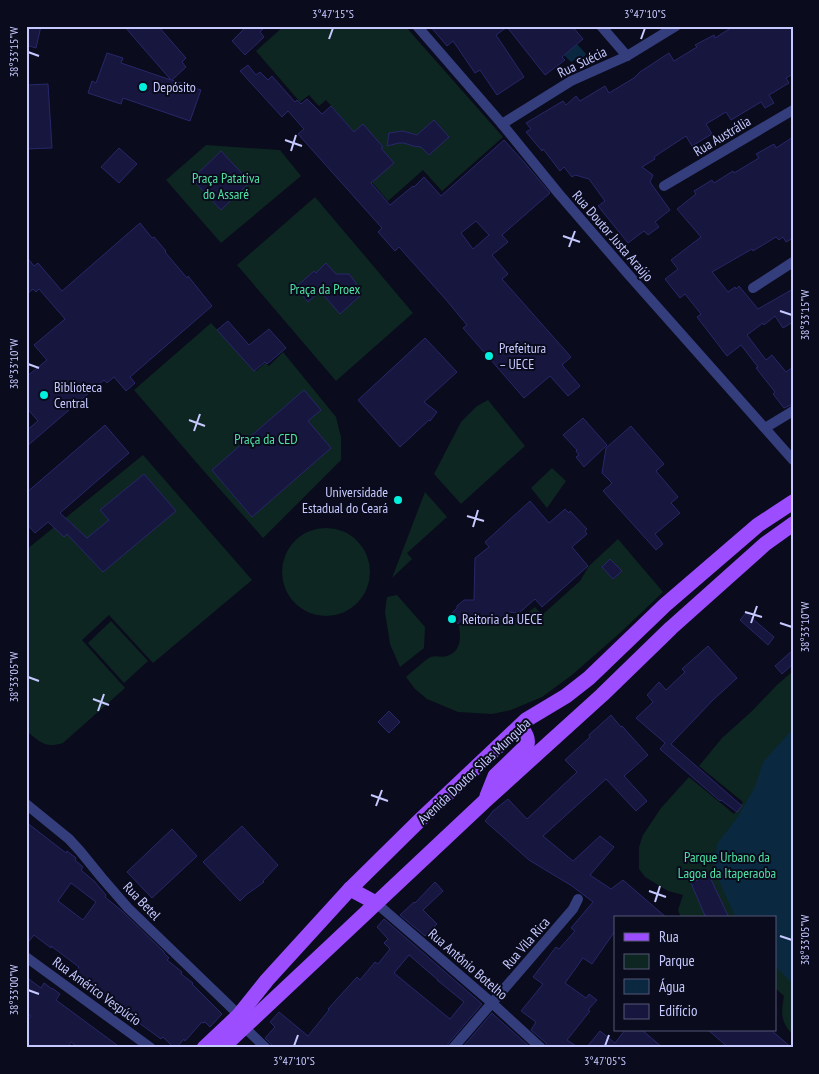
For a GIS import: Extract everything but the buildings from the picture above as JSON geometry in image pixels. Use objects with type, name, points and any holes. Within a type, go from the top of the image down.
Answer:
[{"type":"main road","name":"Avenida Doutor Silas Munguba","points":[[222,1048],[267,980],[350,889],[420,820],[526,720],[566,696],[590,678],[665,605],[758,525],[793,502]]},
{"type":"main road","name":"Avenida Doutor Silas Munguba","points":[[204,1048],[241,1021],[376,903],[602,695],[671,628],[765,544],[793,524]]},
{"type":"main road","points":[[486,800],[495,776],[527,745],[528,741],[520,726]]},
{"type":"main road","points":[[350,889],[376,903]]},
{"type":"street","name":"Rua Doutor Justa Araújo","points":[[417,26],[628,274],[793,460]]},
{"type":"street","points":[[601,26],[627,56]]},
{"type":"street","name":"Rua Suécia","points":[[502,124],[571,81],[627,56],[676,26]]},
{"type":"street","name":"Rua Austrália","points":[[664,186],[793,110]]},
{"type":"street","points":[[753,288],[793,262]]},
{"type":"street","points":[[765,428],[793,410]]},
{"type":"street","name":"Rua Betel","points":[[26,804],[80,851],[128,908],[266,1048]]},
{"type":"street","name":"Rua Vila Rica","points":[[453,1048],[573,909],[578,899]]},
{"type":"street","name":"Rua Antônio Botelho","points":[[376,903],[492,1003],[540,1048]]},
{"type":"street","name":"Rua Américo Vespúcio","points":[[26,957],[151,1048]]},
{"type":"green space","points":[[284,26],[405,26],[503,137],[442,191],[423,170],[388,201],[364,173],[360,139],[326,100],[319,106],[309,95],[300,102],[256,51]]},
{"type":"green space","name":"Praça Patativa do Assaré","points":[[206,145],[280,150],[301,176],[221,243],[166,180]]},
{"type":"green space","name":"Praça da Proex","points":[[315,197],[413,313],[336,381],[237,265]]},
{"type":"green space","name":"Praça da CED","points":[[211,323],[256,371],[265,363],[269,366],[283,352],[336,417],[341,437],[341,460],[263,538],[134,390]]},
{"type":"green space","points":[[488,400],[525,446],[461,504],[434,474],[461,422],[477,406]]},
{"type":"green space","points":[[143,455],[252,580],[153,663],[109,615],[82,640],[125,688],[63,743],[51,745],[43,743],[26,731],[26,550]]},
{"type":"green space","points":[[552,468],[566,481],[547,508],[531,488]]},
{"type":"green space","points":[[425,492],[447,517],[407,553],[412,559],[392,578]]},
{"type":"green space","points":[[326,528],[343,531],[351,535],[363,547],[367,555],[370,572],[367,589],[363,597],[351,609],[343,613],[326,616],[309,613],[301,609],[289,597],[285,589],[282,572],[285,555],[289,547],[301,535],[309,531]]},
{"type":"green space","points":[[618,539],[663,592],[572,675],[542,697],[511,710],[492,714],[458,712],[427,699],[415,689],[406,677],[431,657],[445,657],[452,654],[459,644],[459,626],[466,620],[495,621],[500,617],[507,622],[512,618],[521,618],[535,607],[542,615],[580,581],[589,566]]},
{"type":"green space","points":[[397,595],[425,627],[424,648],[400,667],[390,644],[385,612],[387,597]]},
{"type":"green space","points":[[111,621],[148,661],[124,683],[88,643]]},
{"type":"green space","name":"Parque Urbano da Lagoa da Itaperaoba","points":[[793,671],[793,1035],[782,1017],[784,996],[776,989],[776,916],[680,916],[678,910],[683,895],[668,891],[645,877],[639,869],[639,847],[643,835],[661,808],[689,777],[734,814],[743,802],[699,766],[722,738]]},
{"type":"water","points":[[576,45],[586,54],[582,58],[580,56],[571,62],[564,54]]},
{"type":"water","points":[[793,729],[793,984],[776,967],[776,916],[735,916],[714,870],[717,844],[737,818],[755,787],[763,762]]},
{"type":"place","name":"Depósito","points":[[143,87]]},
{"type":"place","name":"Prefeitura – UECE","points":[[489,356]]},
{"type":"place","name":"Biblioteca Central","points":[[44,395]]},
{"type":"place","name":"Universidade Estadual do Ceará","points":[[398,500]]},
{"type":"place","name":"Reitoria da UECE","points":[[452,619]]}]
